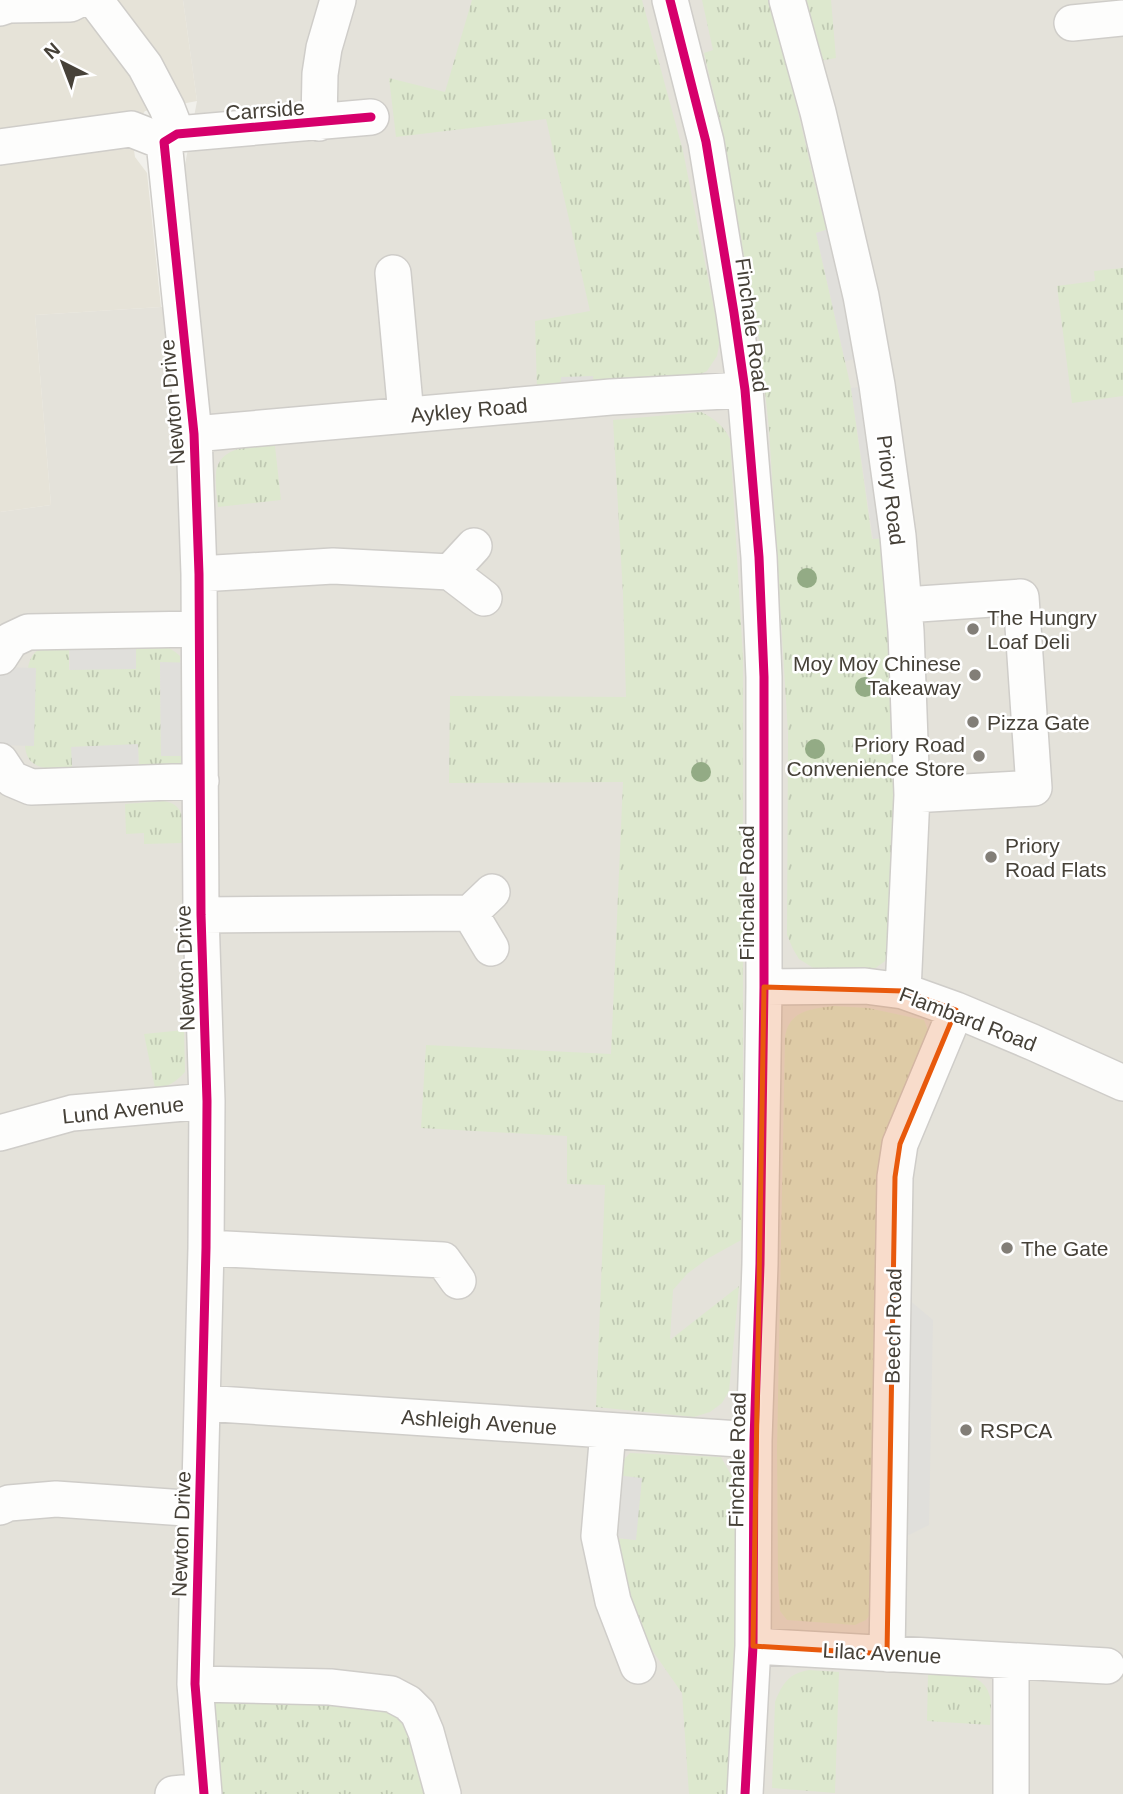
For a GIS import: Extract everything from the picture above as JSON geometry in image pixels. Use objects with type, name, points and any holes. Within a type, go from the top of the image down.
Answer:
[{"type":"street","points":[[0,8],[9,5],[70,4],[78,0]]},
{"type":"street","name":"Newton Drive","points":[[95,0],[145,66],[167,108],[194,434],[199,574],[201,915],[207,1101],[194,1793]]},
{"type":"street","name":"Carrside","points":[[319,123],[320,74],[324,48],[338,0]]},
{"type":"street","name":"Finchale Road","points":[[670,0],[706,142],[745,390],[759,556],[764,677],[764,986],[760,1264],[754,1440],[753,1646],[745,1794]]},
{"type":"street","name":"Priory Road","points":[[787,0],[818,112],[861,296],[877,385],[898,536],[905,605],[912,795],[903,991]]},
{"type":"street","points":[[1072,23],[1123,19]]},
{"type":"street","name":"Carrside","points":[[171,138],[371,117]]},
{"type":"street","points":[[0,147],[131,129],[171,138]]},
{"type":"street","points":[[393,273],[406,415]]},
{"type":"street","name":"Aykley Road","points":[[194,434],[611,397],[745,390]]},
{"type":"street","points":[[450,572],[474,546]]},
{"type":"street","points":[[199,574],[333,566],[450,572],[484,598]]},
{"type":"street","points":[[905,605],[1021,597],[1034,788],[912,795]]},
{"type":"street","points":[[0,657],[11,640],[28,632],[199,629]]},
{"type":"street","points":[[0,761],[12,779],[31,786],[201,780]]},
{"type":"street","points":[[201,915],[481,903],[491,948]]},
{"type":"street","name":"Flambard Road","points":[[764,986],[865,986],[903,991],[956,1010],[1123,1083]]},
{"type":"street","name":"Beech Road","points":[[887,1654],[895,1177],[900,1144],[956,1010]]},
{"type":"street","name":"Lund Avenue","points":[[0,1133],[72,1113],[207,1101]]},
{"type":"street","points":[[206,1248],[453,1259]]},
{"type":"street","name":"Ashleigh Avenue","points":[[203,1403],[754,1440]]},
{"type":"street","points":[[608,1431],[600,1536],[613,1601],[638,1665]]},
{"type":"street","points":[[0,1507],[9,1503],[56,1499],[199,1509]]},
{"type":"street","name":"Lilac Avenue","points":[[753,1646],[1107,1666]]},
{"type":"street","points":[[1011,1661],[1011,1794]]},
{"type":"street","points":[[195,1684],[330,1686],[391,1694],[408,1703],[418,1713],[443,1794]]},
{"type":"highlighted area","points":[[764,987],[903,991],[956,1010],[900,1144],[895,1177],[887,1654],[753,1646]]},
{"type":"shaded area","points":[[0,0],[183,0],[197,101],[145,111],[131,129],[135,157],[147,173],[161,307],[35,315],[51,505],[0,512]]},
{"type":"shaded area","points":[[183,0],[1123,0],[1123,1794],[0,1794],[0,512],[51,505],[35,315],[161,307],[194,310],[184,170],[197,101]]},
{"type":"shaded area","points":[[844,224],[872,356],[845,361],[816,233]]},
{"type":"shaded area","points":[[593,376],[594,388],[561,389],[561,377]]},
{"type":"shaded area","points":[[877,385],[898,536],[873,539],[851,388]]},
{"type":"shaded area","points":[[136,630],[136,669],[70,670],[69,631]]},
{"type":"shaded area","points":[[160,662],[199,663],[201,756],[161,756]]},
{"type":"shaded area","points":[[0,667],[36,668],[34,746],[0,745]]},
{"type":"shaded area","points":[[138,744],[139,782],[73,785],[71,747]]},
{"type":"shaded area","points":[[882,1277],[933,1320],[929,1525],[909,1535],[875,1523]]},
{"type":"shaded area","points":[[606,1474],[642,1478],[636,1540],[599,1536]]},
{"type":"green space","points":[[472,0],[642,0],[683,151],[720,339],[717,356],[707,371],[684,382],[537,391],[535,321],[590,311],[546,119],[396,137],[389,78],[445,92]]},
{"type":"green space","points":[[702,0],[772,0],[827,230],[816,233],[851,388],[872,539],[883,538],[894,701],[895,934],[891,953],[884,962],[874,969],[862,972],[815,969],[799,959],[787,935],[788,732],[769,429],[760,344],[717,108],[704,53],[713,50]]},
{"type":"green space","points":[[805,0],[831,0],[836,58],[819,61]]},
{"type":"green space","points":[[1123,268],[1123,396],[1072,403],[1057,286],[1095,281],[1094,271]]},
{"type":"green space","points":[[701,412],[718,423],[730,439],[743,658],[743,1239],[707,1259],[687,1274],[673,1290],[670,1340],[739,1286],[729,1391],[722,1403],[710,1412],[694,1417],[596,1407],[605,1185],[567,1184],[567,1136],[421,1128],[426,1045],[611,1054],[623,782],[449,783],[450,696],[626,697],[613,420]]},
{"type":"green space","points":[[275,446],[281,500],[218,507],[216,473],[224,457],[239,449]]},
{"type":"green space","points":[[136,644],[165,646],[180,656],[180,663],[160,663],[161,756],[185,756],[185,761],[173,769],[139,772],[138,745],[72,747],[72,769],[41,767],[30,760],[25,745],[33,746],[35,668],[28,668],[33,654],[43,648],[69,647],[69,670]]},
{"type":"green space","points":[[163,801],[171,803],[180,811],[183,822],[182,843],[144,844],[144,833],[126,834],[125,804]]},
{"type":"green space","points":[[834,1006],[868,1008],[924,1020],[929,1033],[916,1080],[871,1613],[866,1620],[855,1625],[787,1620],[780,1611],[778,1578],[777,1448],[785,1037],[791,1021],[802,1012]]},
{"type":"green space","points":[[184,1030],[185,1072],[172,1083],[155,1088],[144,1034]]},
{"type":"green space","points":[[630,1453],[721,1457],[735,1482],[735,1613],[728,1794],[689,1794],[682,1693],[645,1640],[631,1597],[615,1538],[636,1540],[616,1475],[616,1468]]},
{"type":"green space","points":[[809,1670],[839,1672],[835,1793],[772,1788],[775,1702],[787,1680]]},
{"type":"green space","points":[[928,1675],[965,1675],[981,1682],[990,1697],[990,1725],[927,1721]]},
{"type":"green space","points":[[195,1684],[391,1694],[443,1794],[204,1794]]},
{"type":"cycle path","points":[[670,0],[706,142],[734,313],[745,390],[759,557],[764,677],[764,987],[760,1264],[754,1440],[753,1646],[745,1794]]},
{"type":"cycle path","points":[[204,1794],[195,1684],[207,1101],[201,915],[199,574],[194,434],[164,142],[177,134],[371,117]]},
{"type":"place","name":"The Hungry Loaf Deli","points":[[973,629]]},
{"type":"place","name":"Moy Moy Chinese Takeaway","points":[[975,675]]},
{"type":"place","name":"Pizza Gate","points":[[973,722]]},
{"type":"place","name":"Priory Road Convenience Store","points":[[979,756]]},
{"type":"place","name":"Priory Road Flats","points":[[991,857]]},
{"type":"place","name":"The Gate","points":[[1007,1248]]},
{"type":"place","name":"RSPCA","points":[[966,1430]]}]
